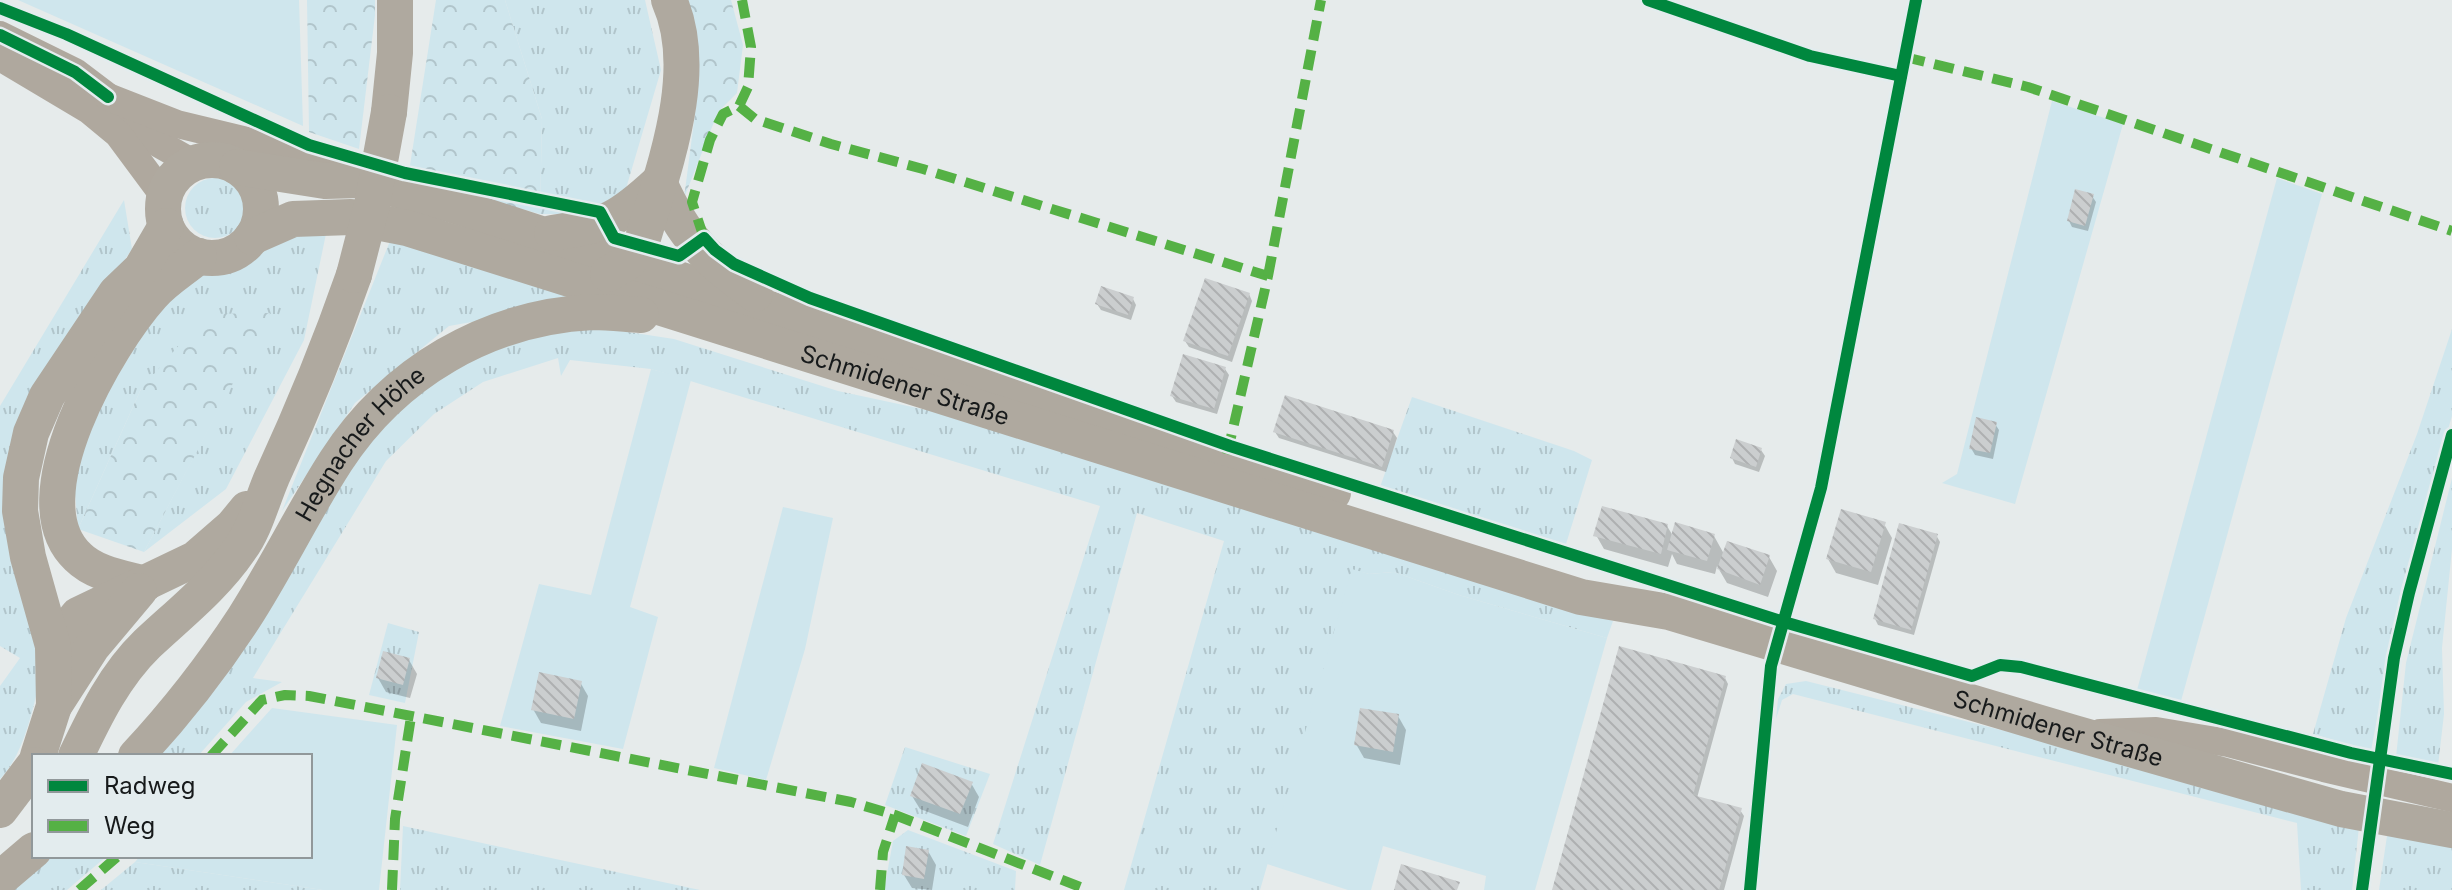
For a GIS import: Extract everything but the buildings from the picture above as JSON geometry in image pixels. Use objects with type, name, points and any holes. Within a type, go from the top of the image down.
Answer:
[{"type":"main road","points":[[390,106],[395,0]]},
{"type":"main road","points":[[390,106],[413,50],[420,0]]},
{"type":"main road","points":[[590,285],[628,262],[641,245],[659,182],[677,114],[682,64],[677,16],[669,0]]},
{"type":"main road","name":"Hegnacher Höhe","points":[[77,754],[93,719],[118,678],[145,645],[195,603],[221,576],[244,545],[308,399],[354,275],[372,205],[390,106]]},
{"type":"main road","points":[[223,161],[237,167],[249,177],[257,191],[261,207],[259,222],[242,248],[229,255],[214,258],[199,256],[173,240],[165,211],[170,183],[180,171],[193,163],[223,161]]},
{"type":"main road","name":"Schmidener Straße","points":[[237,167],[325,181],[361,180],[546,234],[781,313],[1581,597],[1669,612],[2341,809],[2452,830]]},
{"type":"main road","points":[[546,234],[607,223],[633,206],[659,182]]},
{"type":"main road","name":"Schmidener Straße","points":[[659,182],[674,215],[695,245],[723,271],[781,313]]},
{"type":"main road","name":"Hegnacher Höhe","points":[[54,706],[53,646],[28,557],[20,511],[21,478],[31,433],[47,396],[116,293],[141,269],[165,211]]},
{"type":"main road","name":"Schmidener Straße","points":[[252,237],[293,219],[351,217],[407,228],[697,318],[1223,472]]},
{"type":"main road","points":[[145,584],[108,574],[78,557],[57,525],[57,488],[66,445],[116,345],[154,292],[199,256]]},
{"type":"main road","name":"Hegnacher Höhe","points":[[138,754],[178,709],[244,617],[336,460],[369,416],[412,377],[456,348],[495,332],[543,319],[593,312],[697,318]]},
{"type":"main road","name":"Hegnacher Höhe","points":[[53,646],[78,615],[195,559],[233,526],[272,479]]},
{"type":"main road","name":"Hegnacher Höhe","points":[[39,754],[54,706],[92,647],[145,584]]},
{"type":"main road","points":[[0,810],[32,768]]},
{"type":"main road","points":[[16,866],[32,837]]},
{"type":"street","name":"Schmidener Straße","points":[[0,35],[75,72],[108,97],[156,142],[193,163]]},
{"type":"street","points":[[0,57],[99,118],[118,134],[165,211]]},
{"type":"street","name":"Schmidener Straße","points":[[108,97],[177,124],[321,159],[361,180]]},
{"type":"street","points":[[2074,733],[2156,731],[2228,743],[2452,798]]},
{"type":"green space","points":[[18,0],[299,0],[303,126]]},
{"type":"green space","points":[[307,0],[375,0],[359,149],[309,132]]},
{"type":"green space","points":[[436,0],[505,0],[542,119],[540,214],[408,178]]},
{"type":"green space","points":[[505,0],[645,0],[661,70],[625,192],[589,214],[540,214],[542,119]]},
{"type":"green space","points":[[678,0],[731,0],[743,45],[737,93],[718,112],[684,198],[696,106]]},
{"type":"green space","points":[[2052,101],[2123,124],[2015,504],[1942,483],[1957,474]]},
{"type":"green space","points":[[215,178],[237,186],[245,208],[237,230],[215,238],[193,230],[185,208],[193,186]]},
{"type":"green space","points":[[2277,178],[2322,194],[2181,701],[2137,690]]},
{"type":"green space","points":[[124,200],[132,249],[29,403],[39,684],[20,747],[0,779],[0,686],[20,658],[0,646],[0,406]]},
{"type":"green space","points":[[327,229],[304,340],[226,489],[144,552],[269,313],[141,389],[78,529],[73,470],[85,428],[166,297],[198,273],[234,270],[276,239]]},
{"type":"green space","points":[[392,236],[595,300],[449,326],[355,403],[282,511]]},
{"type":"green space","points":[[270,313],[144,552],[78,529],[141,389],[206,314]]},
{"type":"green space","points":[[602,328],[674,339],[838,391],[978,421],[1613,621],[1607,638],[1459,595],[1394,572],[1369,574],[1353,570],[1260,890],[1124,890],[1224,541],[1137,513],[1040,865],[993,844],[1100,506],[651,369],[570,360],[561,376],[558,358],[483,382],[434,414],[386,461],[253,678],[282,682],[246,702],[200,754],[152,754],[349,466],[389,413],[480,353],[547,332]]},
{"type":"green space","points":[[2452,329],[2452,416],[2401,589],[2371,751],[2313,734],[2346,618],[2417,434]]},
{"type":"green space","points":[[651,369],[691,380],[630,607],[658,617],[623,749],[500,726],[539,584],[591,595]]},
{"type":"green space","points":[[1412,397],[1574,451],[1592,460],[1566,544],[1380,487]]},
{"type":"green space","points":[[2452,478],[2452,549],[2442,648],[2444,714],[2438,766],[2396,757],[2406,663]]},
{"type":"green space","points":[[783,507],[833,518],[805,649],[766,780],[714,768]]},
{"type":"green space","points":[[1352,569],[1369,574],[1394,572],[1459,595],[1607,638],[1535,890],[1484,890],[1486,876],[1383,846],[1371,890],[1348,890],[1267,864]]},
{"type":"green space","points":[[388,623],[419,632],[405,703],[369,695]]},
{"type":"green space","points":[[1806,681],[2029,737],[2359,827],[2352,890],[2301,890],[2297,823],[1793,694],[1782,700],[1776,719],[1778,699],[1786,684]]},
{"type":"green space","points":[[272,708],[397,725],[379,890],[323,890],[135,862],[138,858],[312,858],[312,754],[231,754]]},
{"type":"green space","points":[[905,747],[990,774],[966,836],[885,805]]},
{"type":"green space","points":[[403,826],[700,890],[400,890]]},
{"type":"green space","points":[[2388,829],[2452,842],[2452,890],[2379,890]]},
{"type":"green space","points":[[908,830],[1016,871],[1015,890],[884,890],[893,841]]},
{"type":"green space","points":[[48,858],[105,858],[67,890],[9,890]]},
{"type":"green space","points":[[135,862],[323,890],[101,890]]},
{"type":"marked path","points":[[704,238],[692,202],[710,140],[723,114],[739,106],[748,87],[751,47],[742,0]]},
{"type":"marked path","points":[[1268,276],[1321,0]]},
{"type":"marked path","points":[[1905,57],[2028,87],[2452,231]]},
{"type":"marked path","points":[[739,106],[755,119],[831,144],[923,169],[1268,276],[1226,459]]},
{"type":"marked path","points":[[213,754],[262,700],[285,695],[309,696],[851,802],[895,815],[1088,890]]},
{"type":"marked path","points":[[392,890],[395,819],[411,717]]},
{"type":"marked path","points":[[880,890],[883,852],[895,815]]},
{"type":"marked path","points":[[79,890],[116,858]]},
{"type":"cycle path","points":[[1648,0],[1810,56],[1901,76]]},
{"type":"cycle path","points":[[1750,890],[1771,666],[1821,488],[1916,0]]},
{"type":"cycle path","points":[[0,8],[66,34],[309,145],[405,173],[600,212],[614,238],[679,256],[704,238],[734,264],[810,298],[1230,446],[1784,622],[1972,676],[2000,665],[2021,667],[2351,753],[2452,774]]},
{"type":"cycle path","points":[[0,35],[75,72],[108,97]]},
{"type":"cycle path","points":[[2362,890],[2394,658],[2452,435]]}]
